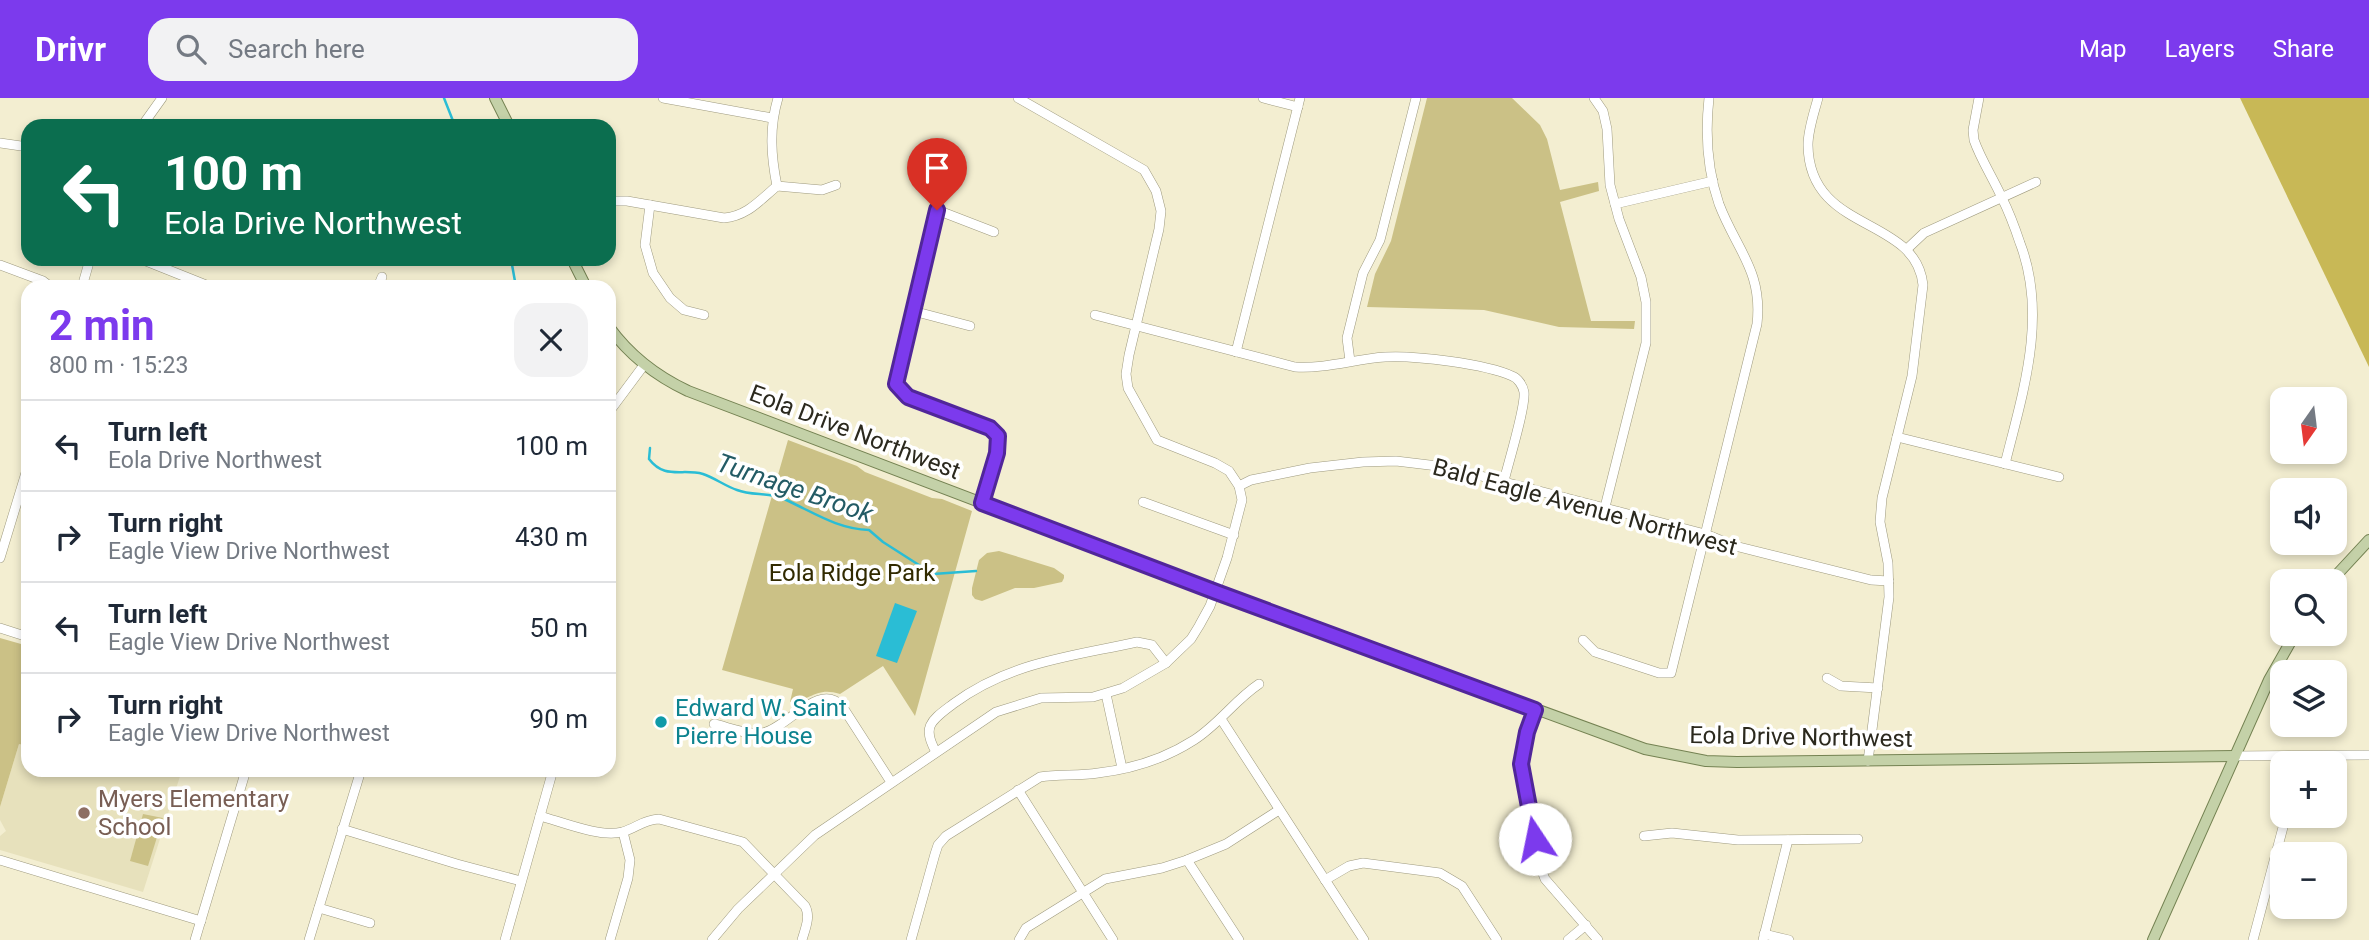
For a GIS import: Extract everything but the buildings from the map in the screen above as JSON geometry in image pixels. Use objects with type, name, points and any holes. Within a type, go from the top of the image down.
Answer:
[{"type":"main road","points":[[495,98],[506,119]]},
{"type":"main road","name":"Eola Drive Northwest","points":[[616,336],[644,365],[688,391],[1628,745],[1683,757],[1737,762],[2235,756]]},
{"type":"main road","points":[[2342,569],[2369,540]]},
{"type":"main road","points":[[2153,940],[2269,680],[2288,646]]},
{"type":"street","points":[[147,119],[162,98]]},
{"type":"street","points":[[663,98],[772,118]]},
{"type":"street","points":[[777,186],[771,144],[772,118],[778,98]]},
{"type":"street","points":[[712,940],[773,873],[815,835],[996,712],[1041,698],[1106,694],[1138,681],[1166,663],[1191,639],[1216,592],[1242,508],[1239,486],[1228,471],[1215,463],[1162,444],[1151,431],[1127,384],[1127,366],[1160,229],[1161,211],[1156,191],[1144,170],[1018,98]]},
{"type":"street","points":[[1236,352],[1299,102],[1263,98]]},
{"type":"street","points":[[1350,361],[1347,338],[1363,274],[1380,240],[1416,98]]},
{"type":"street","points":[[1594,98],[1603,111],[1607,129],[1610,184],[1615,204],[1626,242],[1641,277],[1646,302],[1646,344],[1605,507]]},
{"type":"street","points":[[1583,640],[1595,652],[1659,673],[1671,673],[1758,312],[1758,295],[1752,272],[1724,215],[1713,181],[1707,148],[1709,98]]},
{"type":"street","points":[[1818,98],[1808,143],[1811,171],[1816,183],[1826,197],[1841,209],[1907,249],[1917,260],[1923,285],[1912,376],[1882,498],[1880,522],[1889,581],[1868,761]]},
{"type":"street","points":[[1979,98],[1973,130],[1974,140],[2022,246],[2029,276],[2033,320],[2028,369],[2005,464]]},
{"type":"street","points":[[0,143],[21,146]]},
{"type":"street","points":[[1615,204],[1713,181]]},
{"type":"street","points":[[1907,249],[1924,233],[2036,182]]},
{"type":"street","points":[[616,201],[713,218],[735,217],[751,210],[777,186],[822,190],[836,185]]},
{"type":"street","points":[[650,205],[645,246],[653,273],[670,298],[684,310],[704,315]]},
{"type":"street","points":[[982,503],[997,453],[998,436],[990,428],[908,397],[896,384],[937,210],[994,232]]},
{"type":"street","points":[[0,265],[40,280]]},
{"type":"street","points":[[158,266],[194,280]]},
{"type":"street","points":[[913,311],[970,326]]},
{"type":"street","points":[[1095,315],[1295,367],[1308,368],[1387,357],[1445,361],[1511,375],[1521,384],[1524,400],[1504,481]]},
{"type":"street","points":[[616,403],[644,365]]},
{"type":"street","points":[[1897,437],[2059,477]]},
{"type":"street","name":"Bald Eagle Avenue Northwest","points":[[1239,486],[1251,480],[1310,468],[1363,462],[1422,464],[1504,481],[1605,507],[1705,534],[1758,552],[1871,580],[1889,581]]},
{"type":"street","points":[[0,558],[21,489]]},
{"type":"street","points":[[1143,502],[1234,536]]},
{"type":"street","points":[[0,628],[21,635]]},
{"type":"street","points":[[936,752],[929,737],[933,720],[977,687],[1003,674],[1031,665],[1137,642],[1152,645],[1166,663]]},
{"type":"street","points":[[1827,678],[1841,686],[1878,688]]},
{"type":"street","points":[[911,940],[938,845],[946,836],[1040,778],[1056,774],[1099,773],[1172,753],[1222,719],[1245,693],[1259,684]]},
{"type":"street","points":[[1106,694],[1122,768]]},
{"type":"street","points":[[714,724],[761,733],[819,699],[833,699],[842,706],[891,782]]},
{"type":"street","points":[[1535,710],[1527,732],[1521,764],[1540,866],[1545,879],[1598,940]]},
{"type":"street","points":[[1222,719],[1364,940]]},
{"type":"street","name":"Eola Drive Northwest","points":[[2347,756],[2369,755]]},
{"type":"street","name":"Eola Drive Northwest","points":[[2235,756],[2270,758]]},
{"type":"street","points":[[195,940],[244,777]]},
{"type":"street","points":[[309,940],[359,777]]},
{"type":"street","points":[[505,940],[551,777]]},
{"type":"street","points":[[1018,790],[1113,940]]},
{"type":"street","points":[[1019,940],[1026,928],[1105,879],[1162,868],[1187,860],[1226,844],[1279,810]]},
{"type":"street","points":[[540,816],[609,834],[623,832],[647,820],[659,819],[743,842],[808,912],[802,940]]},
{"type":"street","points":[[2253,940],[2283,828]]},
{"type":"street","points":[[342,829],[521,881]]},
{"type":"street","points":[[610,940],[631,860],[623,832]]},
{"type":"street","points":[[1644,836],[1672,833],[1738,840],[1858,839]]},
{"type":"street","points":[[1788,840],[1763,937],[1789,940]]},
{"type":"street","points":[[0,860],[201,921]]},
{"type":"street","points":[[1187,860],[1239,940]]},
{"type":"street","points":[[1325,880],[1349,866],[1363,863],[1440,873],[1462,886],[1497,940]]},
{"type":"street","points":[[319,908],[370,923]]},
{"type":"street","points":[[1568,940],[1586,925]]},
{"type":"shaded area","points":[[2240,98],[2369,98],[2369,367]]},
{"type":"shaded area","name":"Myers Elementary School","points":[[19,744],[21,777],[180,777],[143,892],[0,850],[0,836],[6,831],[0,820],[0,807]]},
{"type":"green space","points":[[1427,98],[1512,98],[1540,125],[1547,139],[1560,190],[1598,182],[1599,191],[1560,202],[1591,321],[1635,321],[1634,329],[1559,327],[1484,310],[1367,307],[1375,274],[1391,241]]},
{"type":"green space","name":"Eola Ridge Park","points":[[788,440],[932,498],[942,499],[972,511],[915,716],[883,666],[840,694],[825,692],[790,702],[793,689],[722,670]]},
{"type":"green space","points":[[999,551],[1054,568],[1064,575],[1064,578],[1062,582],[1034,588],[1015,588],[982,601],[975,599],[972,588],[979,560],[987,553]]},
{"type":"green space","points":[[0,638],[21,644],[21,744],[0,807]]},
{"type":"green space","points":[[143,814],[163,818],[148,866],[130,861]]},
{"type":"water","points":[[895,603],[917,611],[897,663],[876,656]]},
{"type":"waterway","name":"Turnage Brook","points":[[444,98],[452,119]]},
{"type":"waterway","name":"Turnage Brook","points":[[512,266],[515,280]]},
{"type":"waterway","name":"Turnage Brook","points":[[650,448],[649,459],[661,469],[703,474],[737,490],[778,497],[846,527],[869,530],[933,574],[976,571]]},
{"type":"place","name":"Edward W. Saint Pierre House","points":[[661,722]]},
{"type":"place","name":"Myers Elementary School","points":[[84,813]]},
{"type":"route","points":[[937,210],[896,384],[908,397],[990,428],[998,436],[997,453],[982,503],[1535,710],[1521,755],[1521,764],[1535,839]]}]
